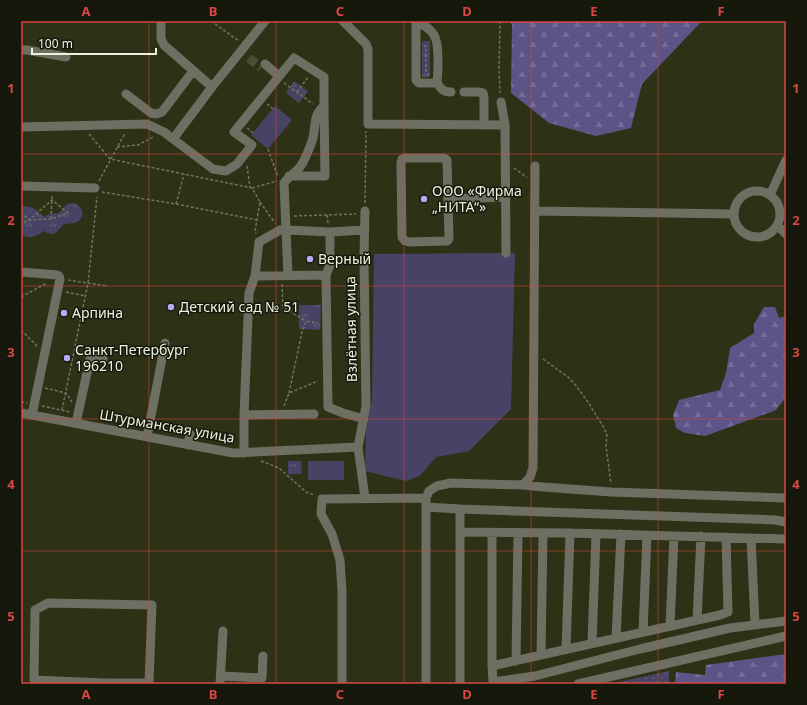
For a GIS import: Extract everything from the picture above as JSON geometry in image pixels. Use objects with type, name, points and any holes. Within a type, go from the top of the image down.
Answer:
[{"type":"street","points":[[161,21],[161,39],[164,45],[212,87]]},
{"type":"street","points":[[173,139],[212,87],[265,21]]},
{"type":"street","points":[[437,83],[419,83],[416,80],[416,21],[427,27],[434,35],[438,44],[437,83],[442,90],[451,92]]},
{"type":"street","points":[[348,23],[366,44],[368,49],[368,124],[505,125]]},
{"type":"street","points":[[243,48],[250,56]]},
{"type":"street","points":[[21,50],[66,57]]},
{"type":"street","points":[[21,127],[147,124],[164,132],[214,169],[226,171],[237,164],[252,146],[234,132],[294,58],[324,77],[322,107],[325,176],[288,176]]},
{"type":"street","points":[[263,66],[278,78]]},
{"type":"street","points":[[126,94],[151,113],[156,114],[162,112],[193,71]]},
{"type":"street","points":[[464,92],[483,93],[484,124]]},
{"type":"street","points":[[501,102],[505,125],[506,253]]},
{"type":"street","points":[[285,276],[284,230],[286,216],[284,183],[288,176],[301,166],[313,137],[316,118],[322,107]]},
{"type":"street","points":[[444,158],[447,160],[448,199],[450,237],[447,241],[405,241],[402,237],[402,159],[444,158]]},
{"type":"street","points":[[770,195],[786,160]]},
{"type":"street","points":[[523,484],[530,477],[533,468],[535,166]]},
{"type":"street","points":[[21,186],[97,190]]},
{"type":"street","points":[[760,192],[770,195],[774,199],[779,209],[779,220],[777,225],[765,236],[749,236],[736,225],[734,214],[736,204],[740,199],[749,193],[760,192]]},
{"type":"street","points":[[448,199],[506,198]]},
{"type":"street","points":[[534,211],[734,214]]},
{"type":"street","name":"Взлётная улица","points":[[365,212],[364,256],[366,406],[358,447],[365,498]]},
{"type":"street","points":[[777,225],[786,234]]},
{"type":"street","points":[[244,452],[249,292],[255,276],[259,242],[284,230],[330,232],[365,230]]},
{"type":"street","points":[[330,232],[330,265],[326,275],[328,407],[364,419]]},
{"type":"street","points":[[21,272],[59,276],[56,279],[58,290],[32,415]]},
{"type":"street","points":[[255,276],[326,275]]},
{"type":"street","points":[[147,437],[165,343]]},
{"type":"street","points":[[76,423],[90,359],[94,356],[104,359]]},
{"type":"street","name":"Штурманская улица","points":[[21,413],[232,453],[358,447]]},
{"type":"street","points":[[244,415],[314,414]]},
{"type":"street","points":[[188,445],[190,434]]},
{"type":"street","points":[[426,684],[426,498],[429,491],[437,486],[451,483],[523,484],[611,492],[786,498]]},
{"type":"street","points":[[342,684],[342,591],[340,560],[332,534],[321,514],[322,498],[426,498]]},
{"type":"street","points":[[426,507],[775,520],[786,522]]},
{"type":"street","points":[[460,509],[460,684]]},
{"type":"street","points":[[460,532],[621,534],[786,539]]},
{"type":"street","points":[[492,533],[493,682],[535,676],[722,630],[755,624],[786,621]]},
{"type":"street","points":[[516,661],[518,533]]},
{"type":"street","points":[[541,655],[543,533]]},
{"type":"street","points":[[566,649],[570,533]]},
{"type":"street","points":[[592,643],[596,534]]},
{"type":"street","points":[[616,638],[621,534]]},
{"type":"street","points":[[643,632],[647,535]]},
{"type":"street","points":[[670,626],[674,536]]},
{"type":"street","points":[[697,620],[701,536]]},
{"type":"street","points":[[492,666],[728,612],[726,537]]},
{"type":"street","points":[[751,538],[755,624]]},
{"type":"street","points":[[48,603],[152,605],[150,683],[105,684],[34,680],[35,610],[48,603]]},
{"type":"street","points":[[223,631],[220,680],[262,678],[263,656]]},
{"type":"street","points":[[578,684],[786,636]]},
{"type":"path","points":[[211,21],[243,48]]},
{"type":"path","points":[[498,21],[500,24],[501,102]]},
{"type":"path","points":[[416,46],[426,46],[426,72],[437,83]]},
{"type":"path","points":[[297,92],[313,70]]},
{"type":"path","points":[[290,87],[322,107]]},
{"type":"path","points":[[269,105],[273,109]]},
{"type":"path","points":[[286,216],[365,212],[365,134],[368,124]]},
{"type":"path","points":[[82,125],[110,159],[251,188],[279,180],[268,149]]},
{"type":"path","points":[[62,410],[86,296],[98,192],[97,190],[110,159],[130,125]]},
{"type":"path","points":[[249,130],[253,133]]},
{"type":"path","points":[[117,147],[138,145],[164,132]]},
{"type":"path","points":[[506,162],[524,176],[535,179]]},
{"type":"path","points":[[246,163],[251,188],[260,202],[284,230]]},
{"type":"path","points":[[176,204],[184,174]]},
{"type":"path","points":[[51,219],[52,187]]},
{"type":"path","points":[[97,190],[257,220]]},
{"type":"path","points":[[21,212],[29,220],[51,219],[68,213],[52,200]]},
{"type":"path","points":[[21,224],[29,220],[52,200]]},
{"type":"path","points":[[259,242],[255,231],[260,202]]},
{"type":"path","points":[[285,276],[283,307],[306,322],[327,323]]},
{"type":"path","points":[[21,297],[56,279],[108,286]]},
{"type":"path","points":[[58,290],[86,296]]},
{"type":"path","points":[[281,414],[289,393],[302,332],[306,322]]},
{"type":"path","points":[[21,330],[39,348]]},
{"type":"path","points":[[534,353],[574,383],[604,428],[607,435],[606,446],[611,480],[611,492]]},
{"type":"path","points":[[289,393],[328,377]]},
{"type":"path","points":[[38,387],[66,393]]},
{"type":"path","points":[[34,404],[78,413]]},
{"type":"path","points":[[260,461],[278,468],[306,492],[322,498]]},
{"type":"green space","points":[[510,21],[702,21],[642,84],[631,128],[596,136],[549,123],[511,93],[512,25]]},
{"type":"green space","points":[[422,41],[430,41],[430,77],[422,77]]},
{"type":"green space","points":[[294,81],[308,91],[299,103],[286,93]]},
{"type":"green space","points":[[275,106],[292,120],[268,149],[251,135]]},
{"type":"green space","points":[[70,203],[77,205],[82,210],[82,216],[77,222],[64,224],[56,233],[53,234],[44,231],[33,237],[21,235],[21,206],[34,208],[44,217],[49,214],[59,213]]},
{"type":"green space","points":[[515,253],[511,409],[469,451],[436,457],[420,476],[406,481],[365,471],[366,431],[372,399],[374,254]]},
{"type":"green space","points":[[299,305],[321,305],[320,330],[299,329]]},
{"type":"green space","points":[[764,307],[775,307],[779,318],[786,316],[786,397],[776,410],[705,436],[685,433],[676,428],[673,415],[679,400],[720,390],[726,373],[730,348],[754,333],[754,324]]},
{"type":"green space","points":[[288,461],[301,461],[302,474],[288,474]]},
{"type":"green space","points":[[308,461],[344,461],[344,480],[308,480]]},
{"type":"green space","points":[[786,654],[786,684],[675,684],[676,672],[705,675],[706,665]]},
{"type":"green space","points":[[669,671],[669,684],[611,684]]},
{"type":"tunnel","points":[[249,58],[261,68]]},
{"type":"place","name":"ООО «Фирма „НИТА“»","points":[[424,199]]},
{"type":"place","name":"Верный","points":[[310,259]]},
{"type":"place","name":"Детский сад № 51","points":[[171,307]]},
{"type":"place","name":"Арпина","points":[[64,313]]},
{"type":"place","name":"Санкт-Петербург 196210","points":[[67,358]]}]
